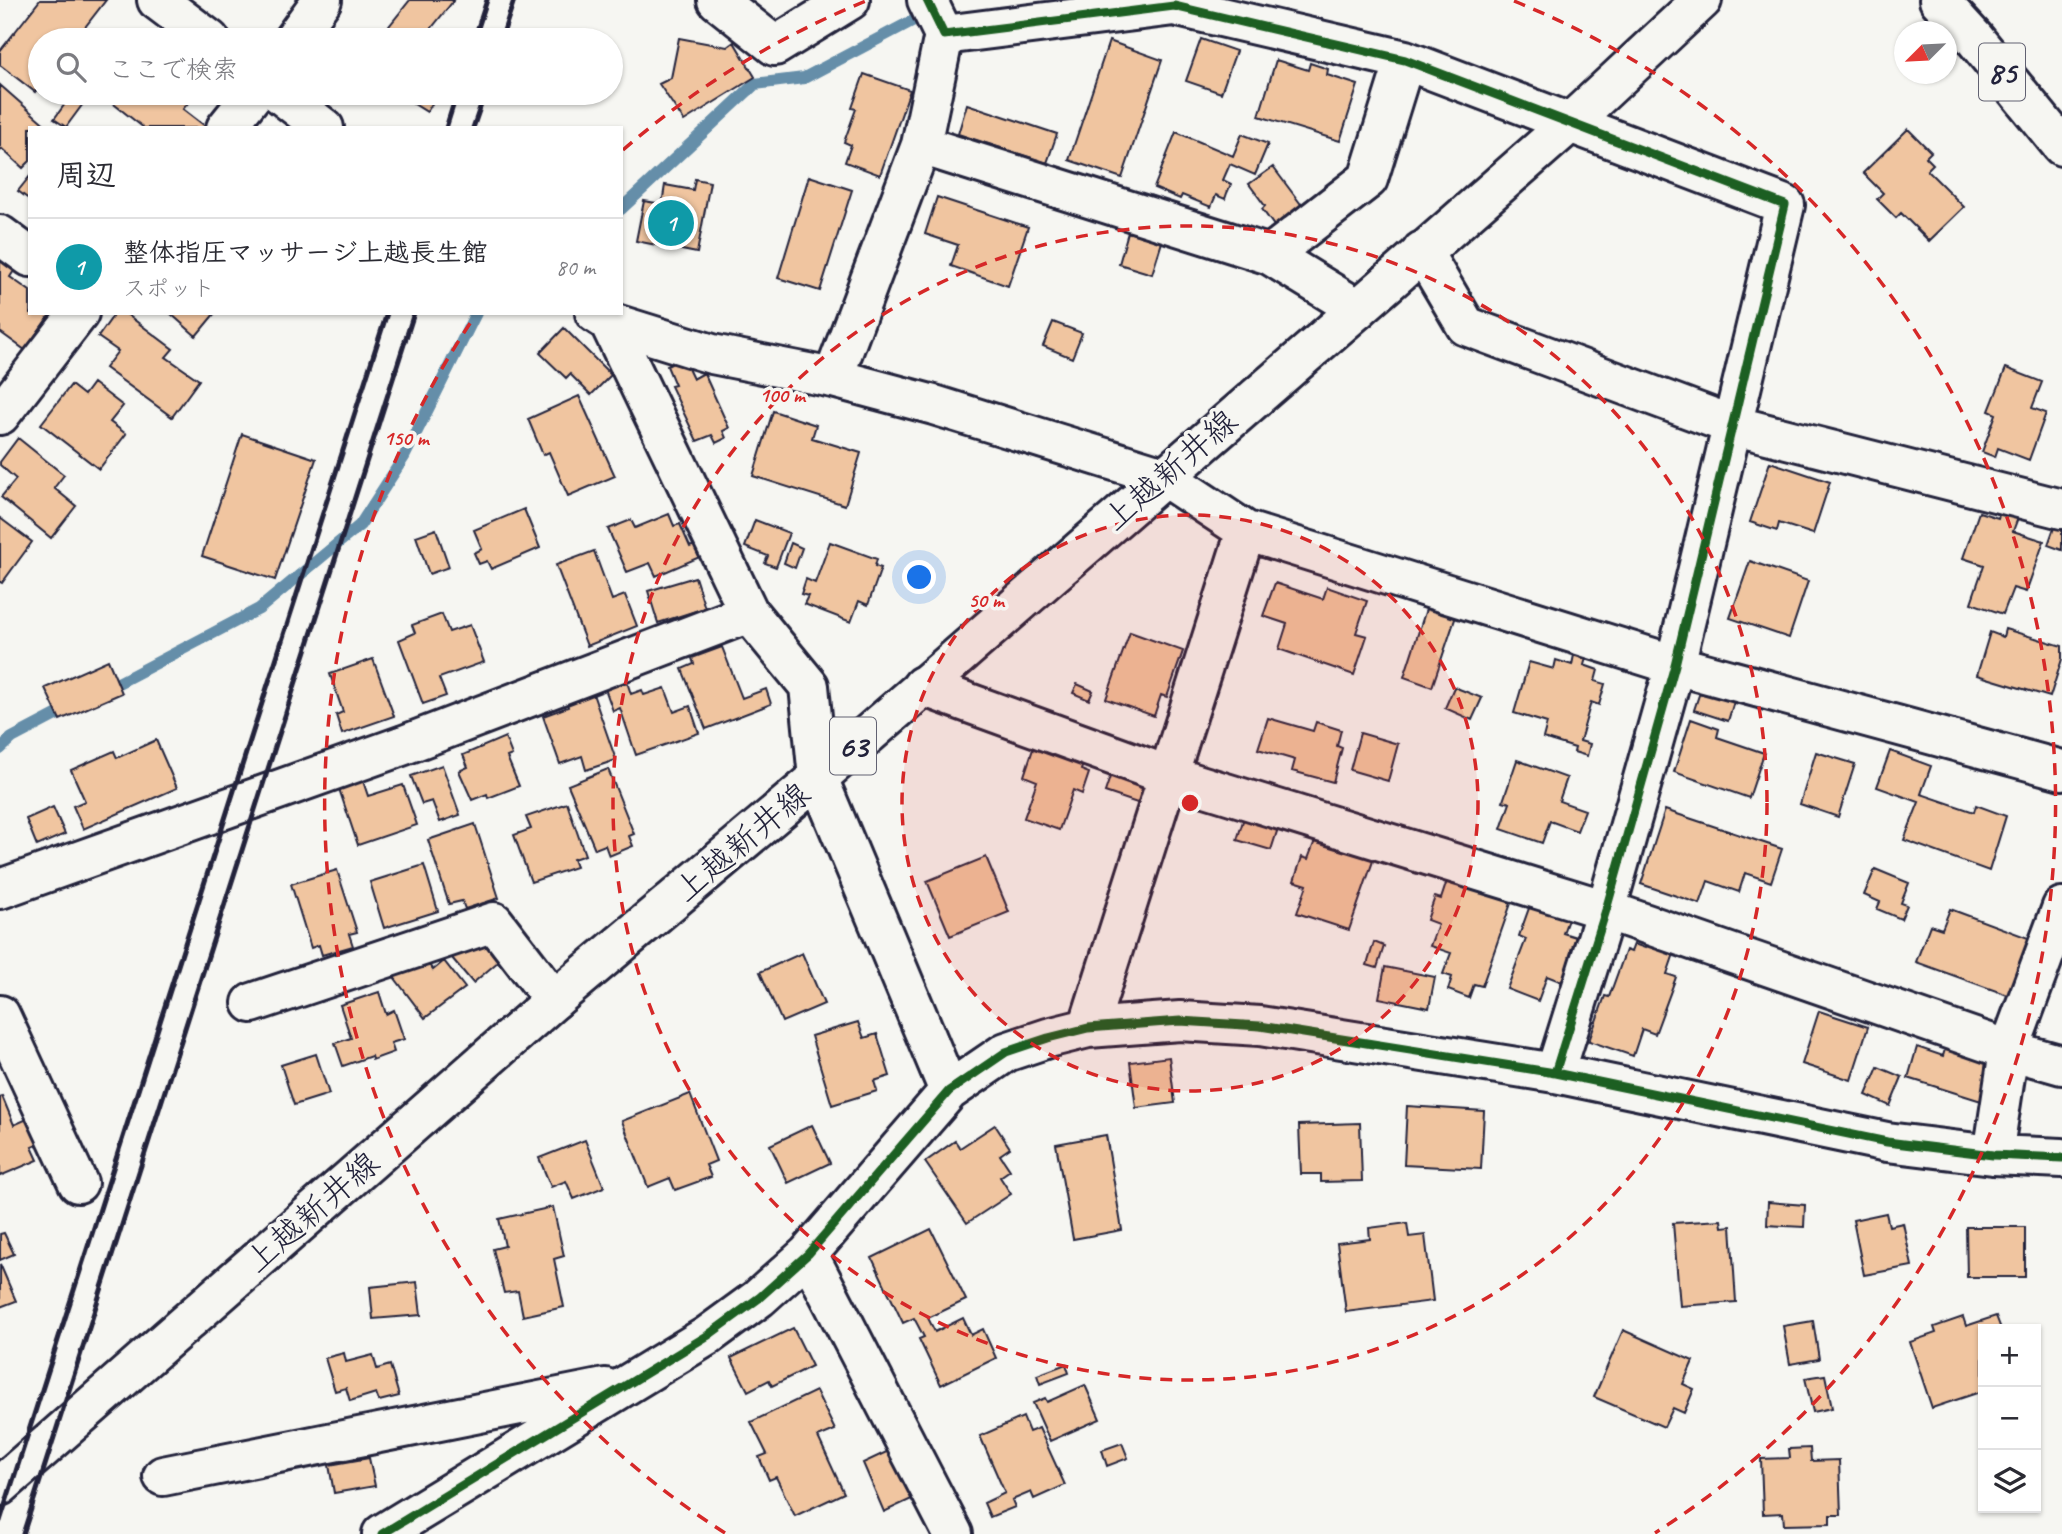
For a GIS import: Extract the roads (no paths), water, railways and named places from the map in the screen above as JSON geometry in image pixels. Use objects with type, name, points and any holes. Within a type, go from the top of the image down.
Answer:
[{"type":"street","points":[[157,0],[194,28]]},
{"type":"street","points":[[302,28],[322,0]]},
{"type":"street","points":[[717,0],[775,46],[850,0]]},
{"type":"street","name":"上越新井線","points":[[0,1486],[554,1000],[818,778],[1358,309],[1570,123],[1702,0]]},
{"type":"street","name":"85","points":[[1939,0],[1974,38],[2062,146]]},
{"type":"street","points":[[833,378],[921,145],[938,22],[1174,6],[1405,60],[1785,205],[1675,665],[1606,910],[1555,1073]]},
{"type":"street","points":[[1270,254],[1368,179],[1405,60]]},
{"type":"street","points":[[228,126],[244,105]]},
{"type":"street","points":[[294,105],[321,126]]},
{"type":"street","points":[[921,145],[1270,254],[1358,309]]},
{"type":"street","points":[[0,236],[28,256]]},
{"type":"street","points":[[1422,251],[1466,326],[1732,425],[2062,509]]},
{"type":"street","points":[[0,415],[77,315]]},
{"type":"street","points":[[602,317],[712,354],[833,378],[934,405],[1163,476],[1246,531],[1675,665],[2062,770]]},
{"type":"street","points":[[602,317],[749,613],[809,686],[818,778],[949,1091]]},
{"type":"street","points":[[1088,1028],[1246,531]]},
{"type":"street","points":[[0,889],[404,745],[749,613]]},
{"type":"street","points":[[922,686],[1167,775],[1606,910],[2009,1050],[2062,1065]]},
{"type":"street","points":[[1993,1155],[2009,1050],[2062,907]]},
{"type":"street","points":[[253,1003],[494,922],[554,1000]]},
{"type":"street","points":[[0,1015],[78,1183]]},
{"type":"street","points":[[382,1534],[707,1336],[759,1298],[808,1254],[949,1091],[1006,1052],[1088,1028],[1181,1021],[1260,1026],[1555,1073],[1887,1142],[1993,1155],[2062,1158]]},
{"type":"street","points":[[808,1254],[953,1534]]},
{"type":"street","points":[[163,1476],[628,1384]]},
{"type":"waterway","points":[[623,207],[755,84],[804,78],[929,12]]},
{"type":"waterway","points":[[103,691],[259,609],[360,525],[404,457],[475,315]]},
{"type":"waterway","points":[[0,749],[12,738],[71,707]]},
{"type":"railway","points":[[478,28],[487,0]]},
{"type":"railway","points":[[505,28],[514,0]]},
{"type":"railway","points":[[447,126],[453,105]]},
{"type":"railway","points":[[474,126],[481,105]]},
{"type":"railway","points":[[0,1521],[386,315]]},
{"type":"railway","points":[[23,1534],[413,315]]},
{"type":"place","name":"整体指圧マッサージ上越長生館","points":[[671,223]]}]
